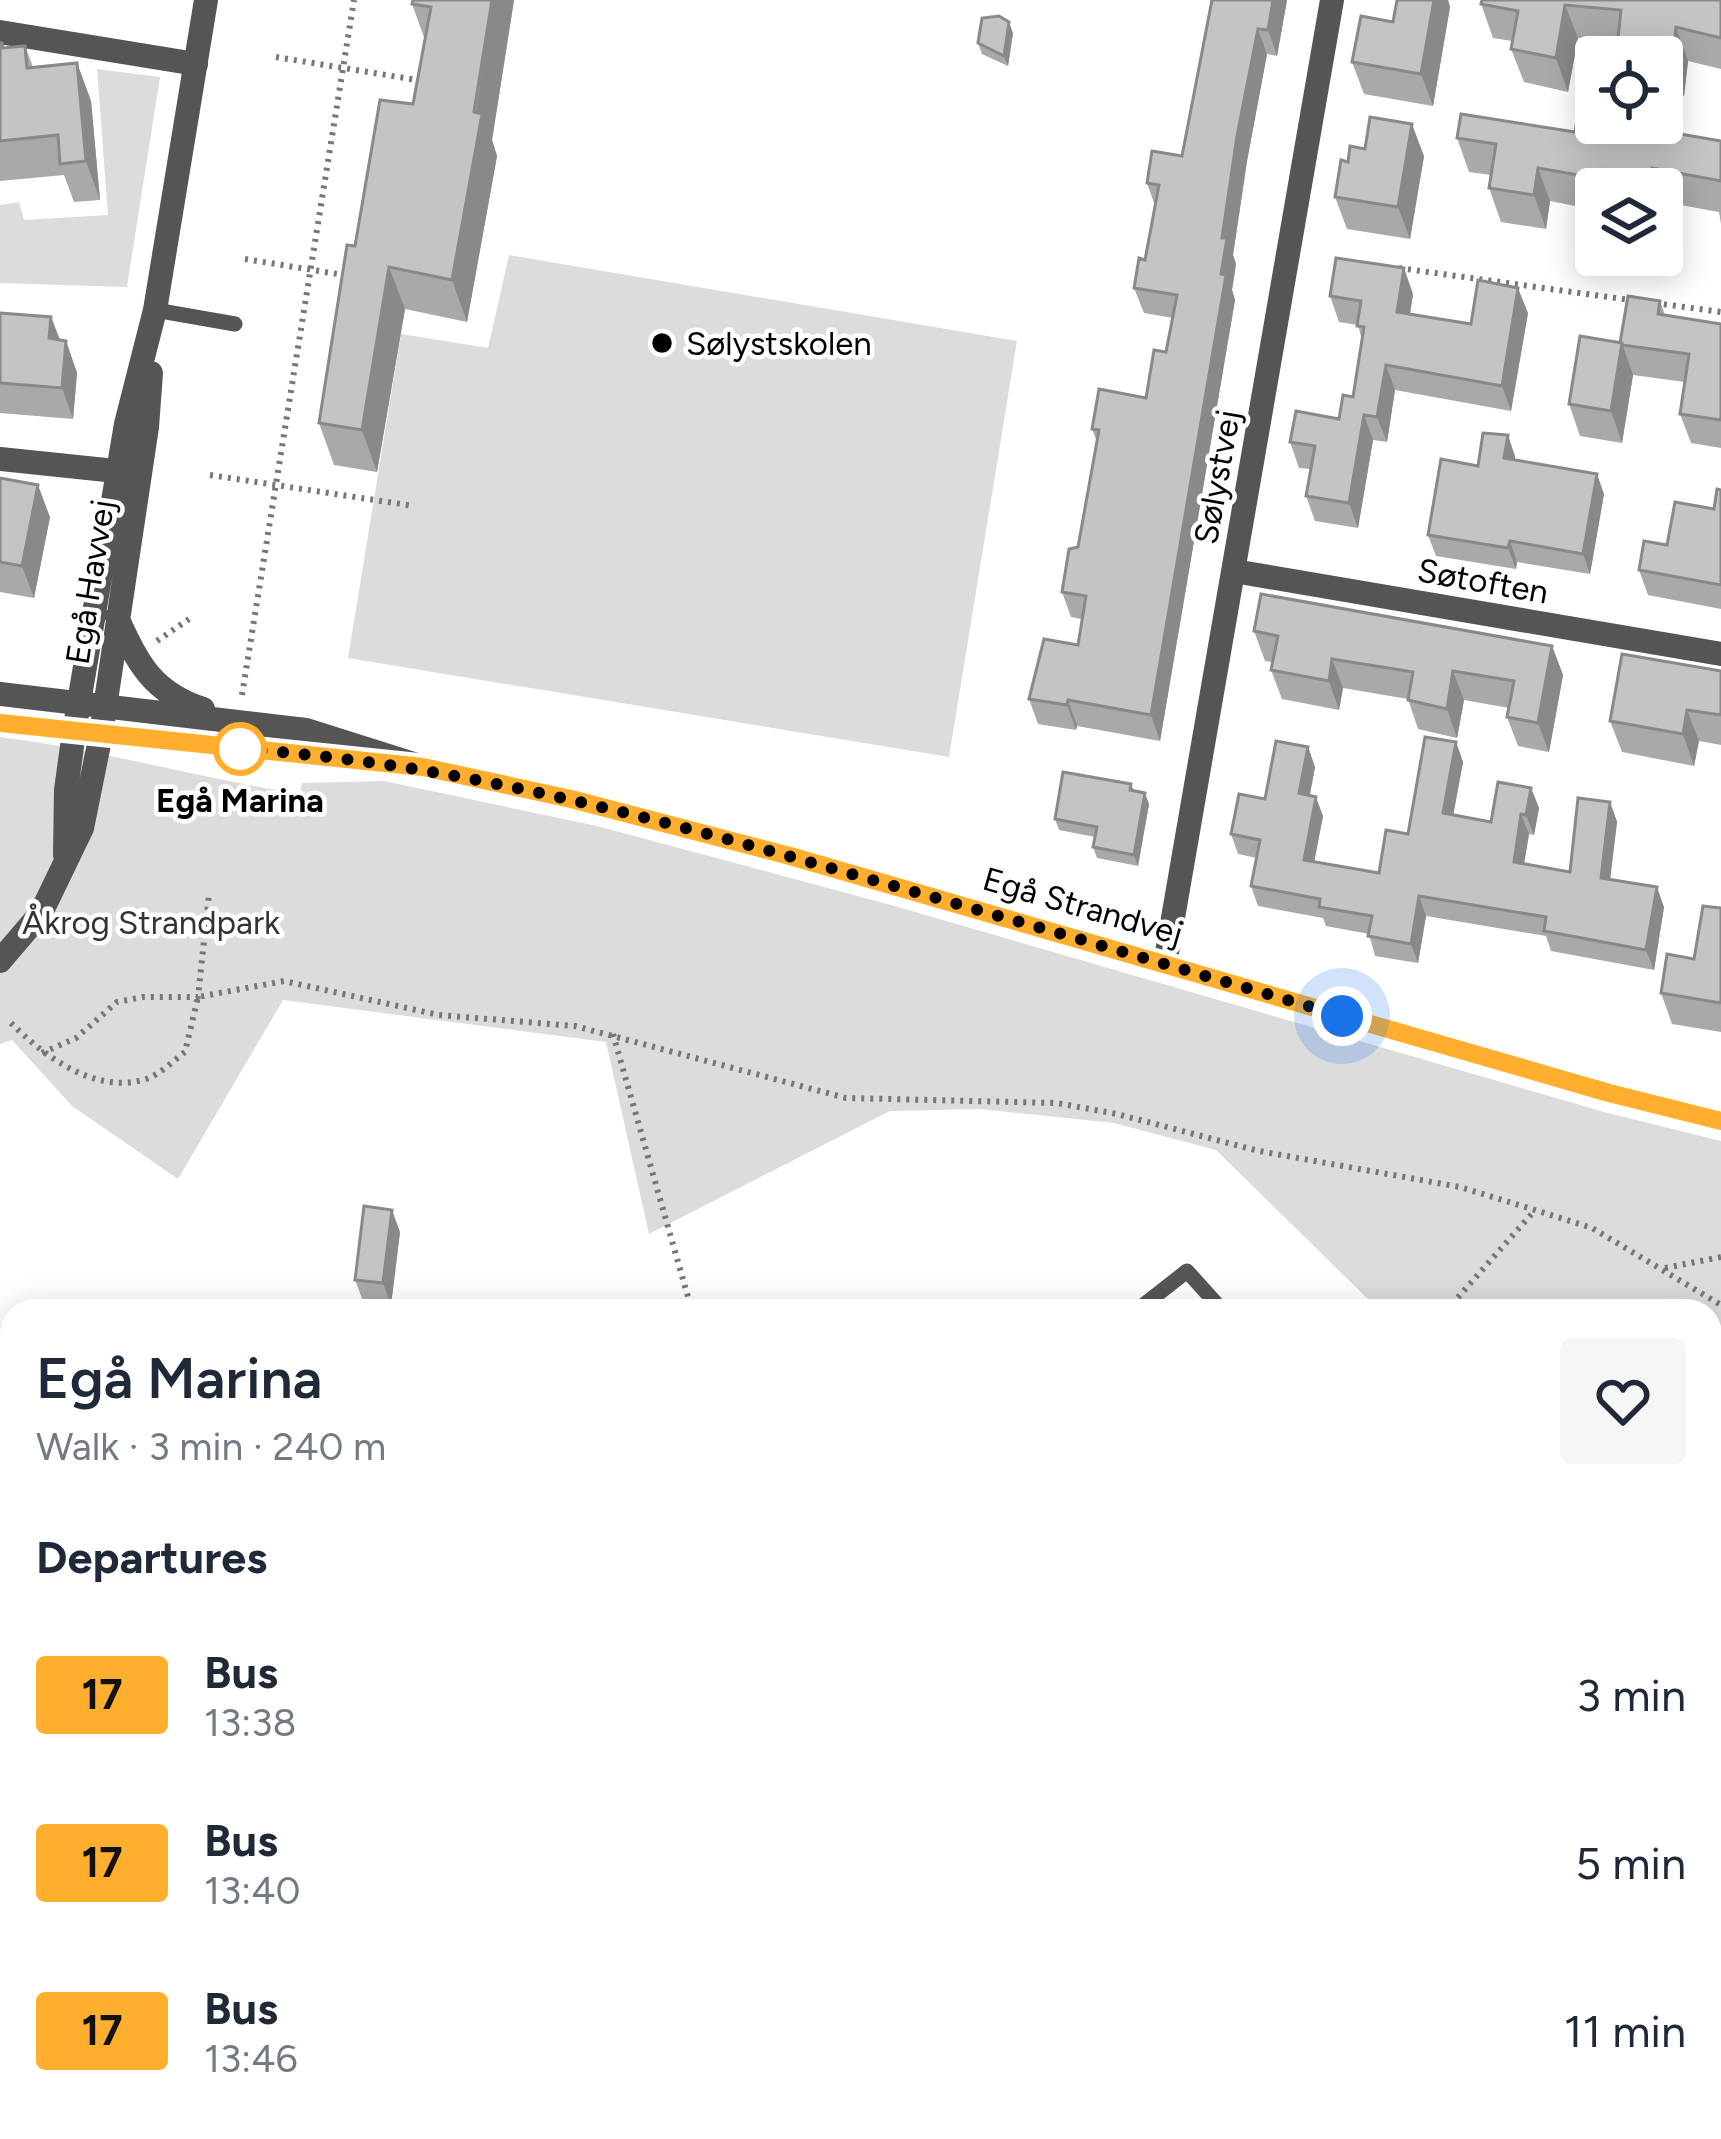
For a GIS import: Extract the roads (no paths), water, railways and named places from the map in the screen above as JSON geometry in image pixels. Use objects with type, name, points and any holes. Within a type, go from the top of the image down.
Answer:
[{"type":"street","name":"Egå Havvej","points":[[0,961],[41,913],[82,828],[101,734],[92,703],[206,0]]},
{"type":"street","name":"Sølystvej","points":[[1165,964],[1332,0]]},
{"type":"street","points":[[0,32],[196,64]]},
{"type":"street","points":[[0,459],[129,472]]},
{"type":"street","name":"Egå Havvej","points":[[65,857],[66,790],[74,732],[92,703],[117,617],[129,472]]},
{"type":"street","name":"Søtoften","points":[[1234,571],[1721,654]]},
{"type":"street","points":[[117,617],[152,683],[185,704],[251,724]]},
{"type":"street","name":"Egå Strandvej","points":[[0,694],[306,730],[423,767],[680,826],[1721,1121]]},
{"type":"street","name":"Egå Strandvej","points":[[0,723],[423,767]]},
{"type":"lane","points":[[155,310],[235,324]]},
{"type":"lane","points":[[1151,1299],[1187,1271],[1212,1299]]},
{"type":"place","name":"Sølystskolen","points":[[662,343]]},
{"type":"place","name":"Egå Marina","points":[[240,749]]},
{"type":"park label","name":"Åkrog Strandpark","points":[[151,922]]}]
